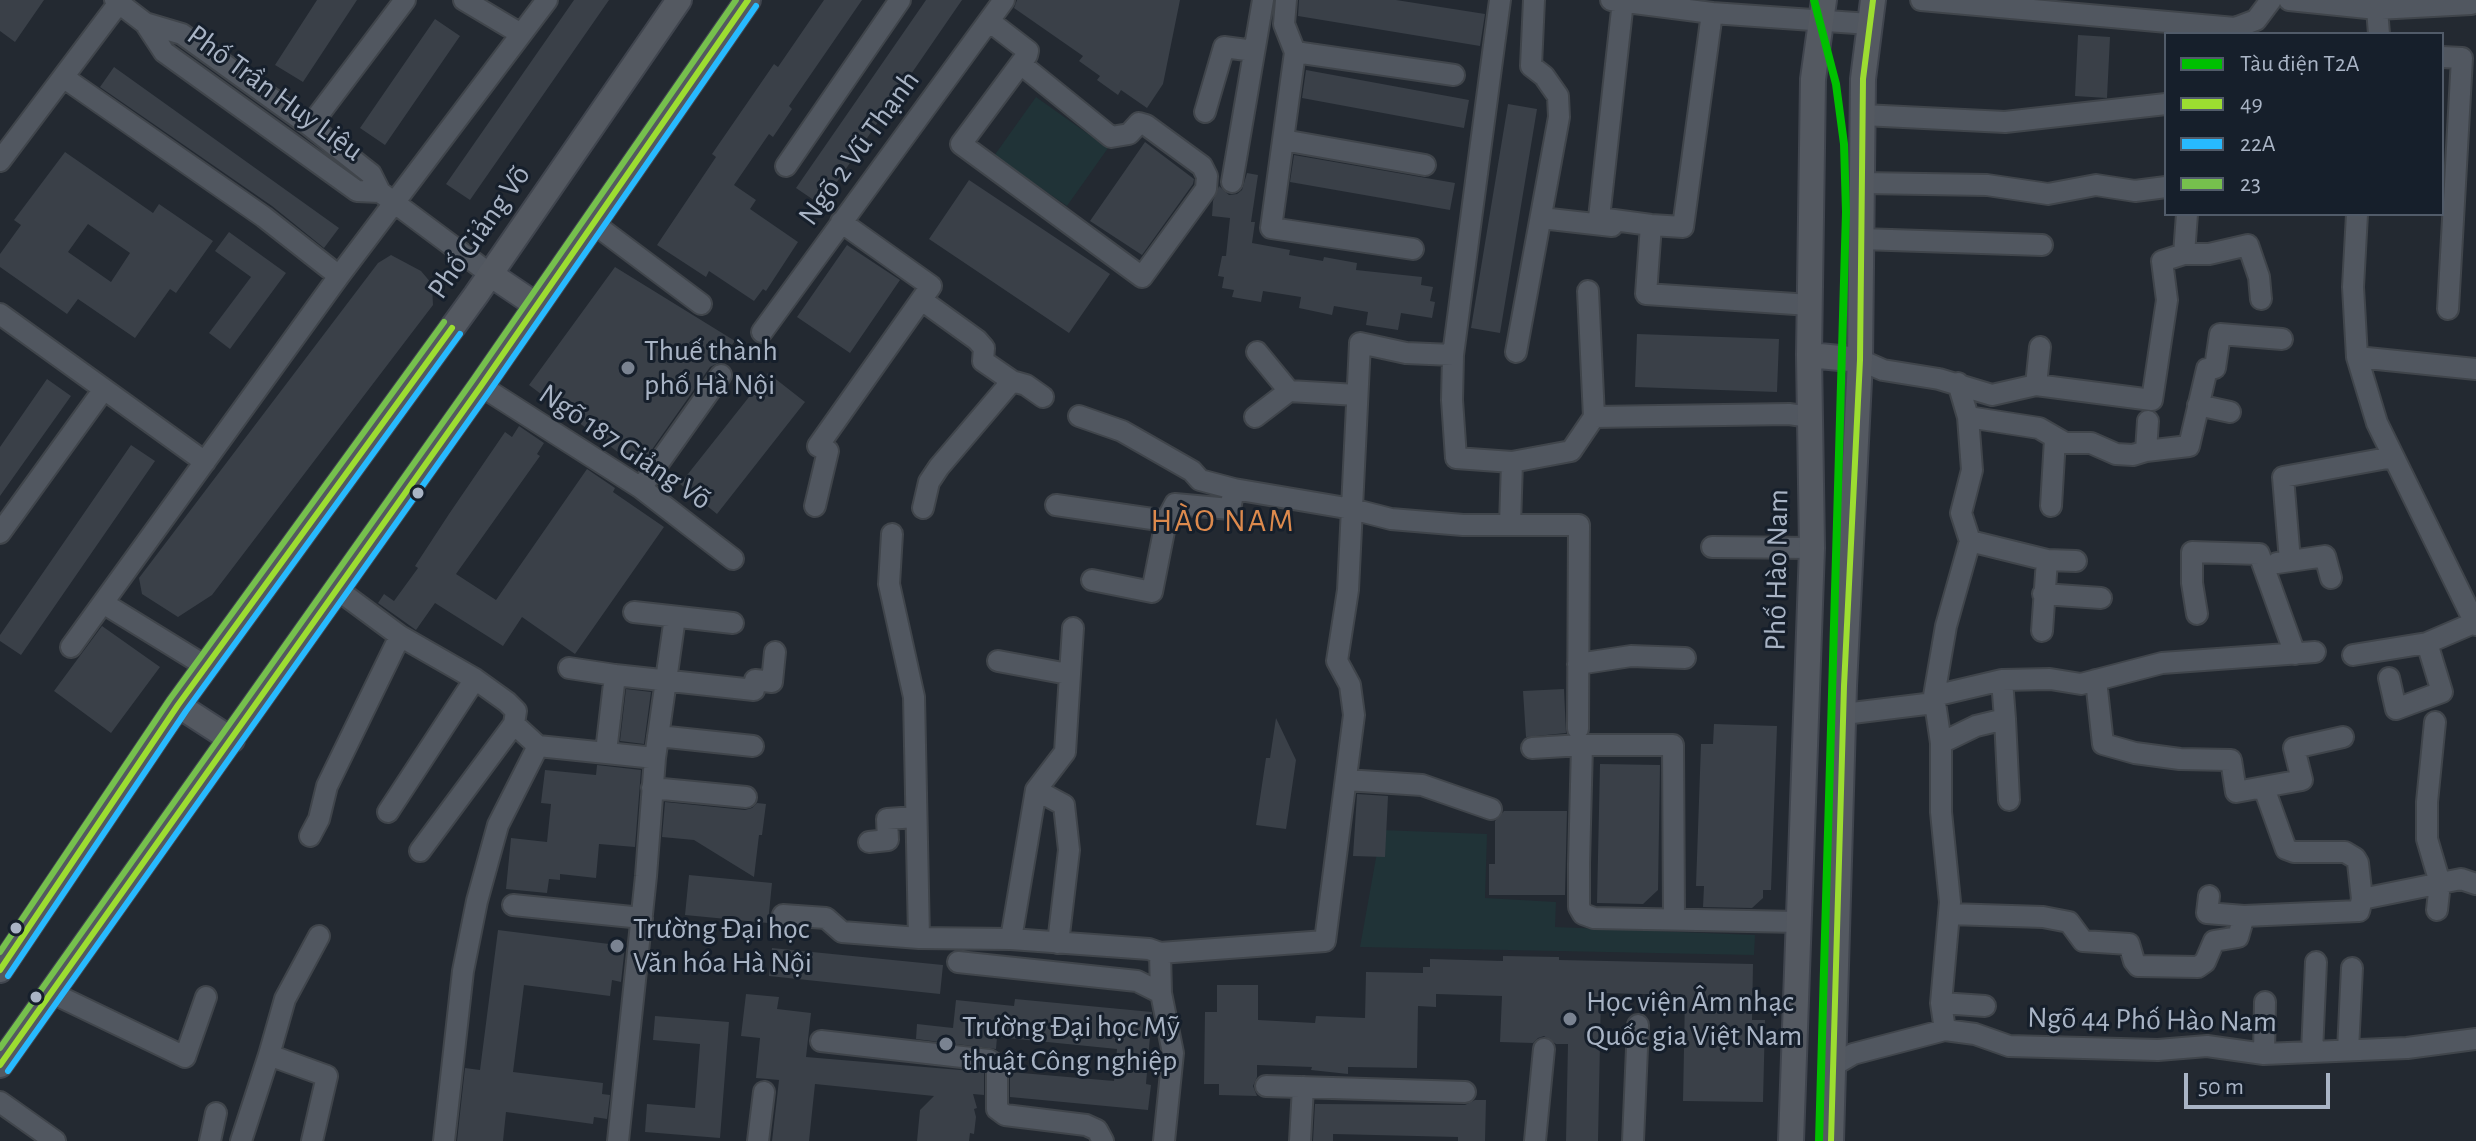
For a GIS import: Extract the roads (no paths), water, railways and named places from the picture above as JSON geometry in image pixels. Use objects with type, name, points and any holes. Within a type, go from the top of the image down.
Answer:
[{"type":"main road","name":"Phố Giảng Võ","points":[[0,970],[178,705],[490,274],[679,0]]},
{"type":"main road","points":[[0,1065],[338,590],[748,0]]},
{"type":"main road","name":"Phố Hào Nam","points":[[1791,1141],[1812,548],[1809,355],[1813,79],[1823,10]]},
{"type":"main road","points":[[1831,1141],[1844,714],[1860,360],[1863,79],[1872,12]]},
{"type":"main road","points":[[490,274],[536,305]]},
{"type":"main road","points":[[1809,355],[1860,360]]},
{"type":"main road","points":[[178,705],[232,740]]},
{"type":"main road","points":[[1805,713],[1844,714]]},
{"type":"main road","points":[[1794,1063],[1834,1065]]},
{"type":"street","points":[[310,126],[405,0]]},
{"type":"street","points":[[464,0],[521,34]]},
{"type":"street","points":[[71,647],[339,276],[387,197],[547,0]]},
{"type":"street","points":[[786,166],[900,0]]},
{"type":"street","name":"Ngõ 2 Vũ Thạnh","points":[[762,332],[1004,0]]},
{"type":"street","points":[[1232,182],[1263,0]]},
{"type":"street","points":[[1286,0],[1284,24],[1295,52],[1271,228],[1413,249]]},
{"type":"street","points":[[1500,0],[1453,355],[1456,458],[1512,462],[1571,451],[1594,417],[1588,291]]},
{"type":"street","points":[[1516,352],[1559,117],[1558,96],[1544,76],[1531,66],[1534,0]]},
{"type":"street","points":[[1921,0],[2235,28],[2256,20],[2271,0]]},
{"type":"street","points":[[2289,0],[2377,9],[2471,4],[2473,0]]},
{"type":"street","points":[[0,161],[118,1]]},
{"type":"street","name":"Phố Trần Huy Liệu","points":[[118,1],[145,23],[164,52],[357,191],[387,197]]},
{"type":"street","points":[[1651,228],[1599,218],[1617,1],[1712,13],[1872,12]]},
{"type":"street","points":[[2377,9],[2379,32]]},
{"type":"street","points":[[1541,218],[1651,228],[1683,227],[1712,13]]},
{"type":"street","points":[[989,21],[1028,51],[1022,65],[961,144],[1142,277],[1206,189],[1207,176],[1202,166],[1146,125],[1139,123],[1129,134],[1111,137],[1022,65]]},
{"type":"street","name":"Phố Trần Huy Liệu","points":[[145,23],[182,34],[310,126],[371,174],[387,197],[490,274]]},
{"type":"street","points":[[1205,112],[1224,47],[1254,51]]},
{"type":"street","points":[[1295,52],[1454,75]]},
{"type":"street","points":[[2444,57],[2462,58],[2448,309]]},
{"type":"street","points":[[63,77],[264,217],[339,276]]},
{"type":"street","points":[[1863,115],[2005,122],[2164,104]]},
{"type":"street","points":[[1283,140],[1425,165]]},
{"type":"street","points":[[1862,183],[1987,185],[2048,194],[2096,185],[2135,191],[2164,187]]},
{"type":"street","points":[[2184,254],[2187,216]]},
{"type":"street","points":[[2353,655],[2427,643],[2476,623],[2377,423],[2357,357],[2353,287],[2357,216]]},
{"type":"street","points":[[815,506],[828,451],[818,446],[931,286],[841,222]]},
{"type":"street","points":[[593,223],[701,304]]},
{"type":"street","points":[[1651,228],[1646,294],[1810,305]]},
{"type":"street","points":[[1861,239],[2042,245]]},
{"type":"street","points":[[1860,360],[1883,370],[1958,383],[1992,395],[2036,385],[2152,400],[2167,300],[2162,261],[2184,254],[2209,254],[2248,245],[2259,277],[2261,299]]},
{"type":"street","points":[[923,301],[977,340],[984,348],[983,361],[1043,397]]},
{"type":"street","points":[[3,322],[104,389],[205,462]]},
{"type":"street","points":[[1968,417],[2039,428],[2065,443],[2091,443],[2116,454],[2133,455],[2189,446],[2207,369],[2215,368],[2220,334],[2282,339]]},
{"type":"street","points":[[783,915],[826,918],[842,932],[919,938],[1011,939],[1149,949],[1160,953],[1325,941],[1354,715],[1350,685],[1337,661],[1348,590],[1360,343],[1406,353],[1453,355]]},
{"type":"street","points":[[2036,385],[2040,347]]},
{"type":"street","points":[[1257,352],[1289,391]]},
{"type":"street","points":[[2357,357],[2476,369]]},
{"type":"street","points":[[641,488],[721,375]]},
{"type":"street","points":[[923,508],[929,482],[939,467],[1012,381]]},
{"type":"street","points":[[1945,1030],[1941,1003],[1950,902],[1941,812],[1941,743],[1934,700],[1946,626],[1970,541],[1961,513],[1972,470],[1968,417],[1958,383]]},
{"type":"street","name":"Ngõ 187 Giảng Võ","points":[[481,386],[641,488],[733,559]]},
{"type":"street","points":[[0,533],[104,389]]},
{"type":"street","points":[[1255,417],[1289,391],[1357,395]]},
{"type":"street","points":[[2198,405],[2230,412]]},
{"type":"street","points":[[1594,417],[1789,414],[1810,417]]},
{"type":"street","points":[[1079,416],[1122,431],[1192,471],[1200,480],[1234,489],[1352,509],[1391,519],[1463,525],[1579,525],[1579,907],[1583,914],[1594,918],[1799,922]]},
{"type":"street","points":[[2146,451],[2148,421]]},
{"type":"street","points":[[2051,506],[2055,439]]},
{"type":"street","points":[[2290,561],[2283,477],[2393,457]]},
{"type":"street","points":[[1510,525],[1512,462]]},
{"type":"street","points":[[1092,580],[1152,592],[1166,521],[1175,504],[1230,509],[1234,489]]},
{"type":"street","points":[[1056,505],[1166,521]]},
{"type":"street","points":[[892,534],[889,584],[914,697],[919,938]]},
{"type":"street","points":[[1970,541],[2047,560],[2076,561]]},
{"type":"street","points":[[1712,547],[1812,548]]},
{"type":"street","points":[[1844,714],[1934,700],[2002,680],[2050,679],[2081,684],[2162,663],[2305,653],[2259,554],[2192,552],[2192,583],[2197,614]]},
{"type":"street","points":[[2265,565],[2325,556],[2331,578]]},
{"type":"street","points":[[2042,631],[2047,560]]},
{"type":"street","points":[[338,590],[400,636],[475,679],[516,711],[514,724],[420,851]]},
{"type":"street","points":[[2043,594],[2101,598]]},
{"type":"street","points":[[103,603],[207,667]]},
{"type":"street","points":[[634,612],[733,623]]},
{"type":"street","points":[[618,1141],[642,918],[655,758],[675,617]]},
{"type":"street","points":[[1011,939],[1036,790],[1065,752],[1073,628]]},
{"type":"street","points":[[310,836],[319,819],[327,786],[400,636]]},
{"type":"street","points":[[2389,678],[2396,709],[2442,692],[2427,643]]},
{"type":"street","points":[[569,668],[664,682],[754,690],[755,680],[772,682],[775,652]]},
{"type":"street","points":[[1578,664],[1631,656],[1685,658]]},
{"type":"street","points":[[998,661],[1068,674]]},
{"type":"street","points":[[606,752],[615,675]]},
{"type":"street","points":[[388,812],[475,679]]},
{"type":"street","points":[[2002,680],[2009,800]]},
{"type":"street","points":[[2096,680],[2103,744],[2165,757],[2231,760],[2236,792],[2302,780],[2294,748],[2343,737]]},
{"type":"street","points":[[1941,743],[1976,726],[2005,719]]},
{"type":"street","points":[[2435,722],[2427,802],[2427,839],[2440,883],[2437,910]]},
{"type":"street","points":[[514,724],[538,746],[655,758]]},
{"type":"street","points":[[658,736],[753,746]]},
{"type":"street","points":[[1532,748],[1580,737],[1673,745],[1674,919]]},
{"type":"street","points":[[444,1141],[463,971],[477,901],[498,825],[538,746]]},
{"type":"street","points":[[1346,780],[1422,785],[1491,809]]},
{"type":"street","points":[[2209,896],[2207,913],[2244,916],[2359,911],[2362,899],[2358,863],[2345,852],[2294,852],[2286,849],[2264,788]]},
{"type":"street","points":[[1036,790],[1064,805],[1069,850],[1058,943]]},
{"type":"street","points":[[652,793],[746,797]]},
{"type":"street","points":[[869,842],[888,840],[887,819],[916,817]]},
{"type":"street","points":[[2362,899],[2461,879],[2476,884]]},
{"type":"street","points":[[513,905],[642,918]]},
{"type":"street","points":[[1949,914],[2043,917],[2069,922],[2083,941],[2129,944],[2138,966],[2198,967],[2205,962],[2214,941],[2238,937],[2244,916]]},
{"type":"street","points":[[241,1141],[285,999],[319,936]]},
{"type":"street","points":[[1160,953],[1161,993],[1173,1053],[1164,1141]]},
{"type":"street","points":[[958,962],[1137,981],[1161,993]]},
{"type":"street","points":[[2312,1052],[2316,962]]},
{"type":"street","points":[[2348,1050],[2352,968]]},
{"type":"street","points":[[52,993],[185,1057],[206,997]]},
{"type":"street","points":[[2264,1054],[2265,1002]]},
{"type":"street","points":[[1941,1003],[1985,1006]]},
{"type":"street","points":[[1633,1141],[1638,1025]]},
{"type":"street","name":"Ngõ 44 Phố Hào Nam","points":[[1834,1065],[1853,1054],[1945,1030],[1975,1034],[2009,1046],[2158,1050],[2207,1046],[2264,1054],[2407,1048],[2476,1039]]},
{"type":"street","points":[[821,1041],[989,1060],[995,1064],[997,1072],[997,1109],[1005,1115],[1086,1125],[1097,1130],[1103,1141]]},
{"type":"street","points":[[1535,1141],[1544,1049]]},
{"type":"street","points":[[269,1055],[327,1076],[312,1141]]},
{"type":"street","points":[[1266,1086],[1465,1092]]},
{"type":"street","points":[[1300,1141],[1303,1087]]},
{"type":"street","points":[[758,1141],[764,1092]]},
{"type":"street","points":[[0,1102],[55,1141]]},
{"type":"street","points":[[210,1141],[216,1113]]},
{"type":"metro line","name":"T2A","points":[[1814,0],[1836,84],[1844,144],[1846,212],[1819,1141]]},
{"type":"place","name":"Thuế thành phố Hà Nội","points":[[628,368]]},
{"type":"place","name":"Trường Đại học Văn hóa Hà Nội","points":[[617,946]]},
{"type":"place","name":"Học viện Âm nhạc Quốc gia Việt Nam","points":[[1570,1019]]},
{"type":"place","name":"Trường Đại học Mỹ thuật Công nghiệp","points":[[946,1044]]},
{"type":"district","name":"HÀO NAM","points":[[1223,521]]}]
